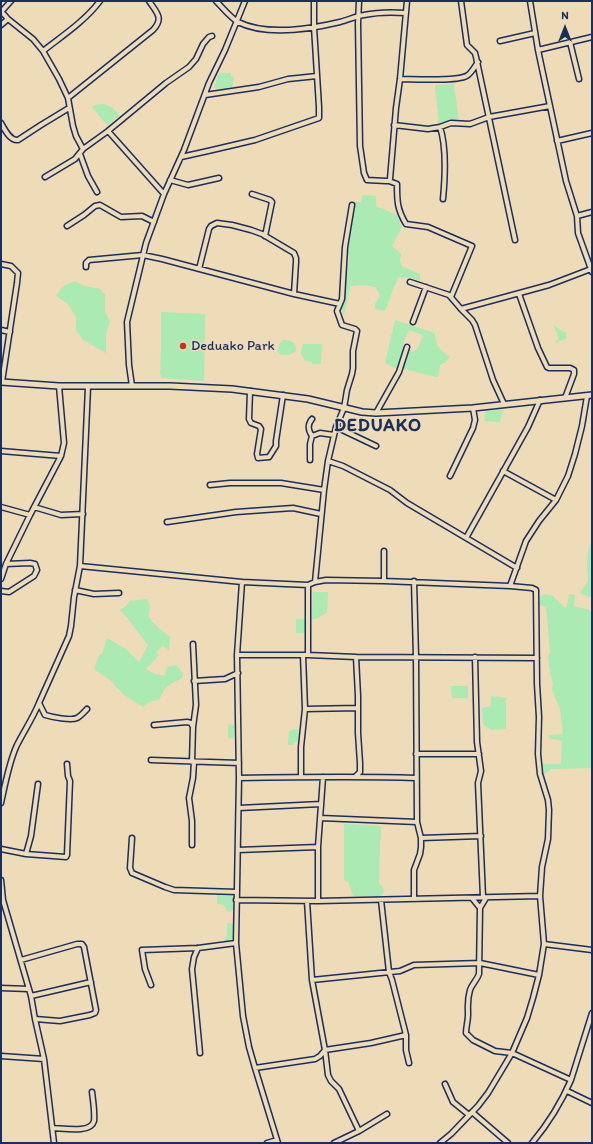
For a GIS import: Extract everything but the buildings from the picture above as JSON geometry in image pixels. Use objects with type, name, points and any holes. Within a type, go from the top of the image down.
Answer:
[{"type":"street","points":[[11,1],[1,11],[33,39],[59,79],[68,98],[76,136],[83,149]]},
{"type":"street","points":[[42,51],[71,29],[96,7],[100,1]]},
{"type":"street","points":[[68,98],[159,24],[157,14],[149,1]]},
{"type":"street","points":[[216,1],[237,21],[257,29],[267,30],[314,27],[375,13],[406,13]]},
{"type":"street","points":[[132,386],[129,365],[127,322],[143,255],[164,194],[245,1]]},
{"type":"street","points":[[181,156],[248,142],[317,119],[319,117],[314,1]]},
{"type":"street","points":[[359,1],[360,146],[364,174],[366,180],[389,181],[396,184],[397,202],[400,213],[406,224],[428,227],[472,246],[451,297]]},
{"type":"street","points":[[389,181],[407,1]]},
{"type":"street","points":[[461,1],[467,45],[475,53],[478,62],[515,240]]},
{"type":"street","points":[[461,309],[549,286],[592,271],[578,233],[577,216],[566,181],[538,50],[530,1]]},
{"type":"street","points":[[1,26],[8,18]]},
{"type":"street","points":[[500,41],[535,33]]},
{"type":"street","points":[[45,177],[75,158],[83,149],[108,131],[166,83],[188,67],[196,59],[203,44],[209,37],[212,36]]},
{"type":"street","points":[[538,50],[592,37]]},
{"type":"street","points":[[570,42],[579,79]]},
{"type":"street","points":[[400,79],[433,80],[463,78],[468,76],[478,62]]},
{"type":"street","points":[[205,95],[259,87],[288,79],[317,76]]},
{"type":"street","points":[[394,125],[428,129],[451,123],[470,124],[489,117],[550,106]]},
{"type":"street","points":[[1,124],[15,141],[69,108]]},
{"type":"street","points":[[440,127],[443,137],[446,170],[443,199]]},
{"type":"street","points":[[108,131],[164,194]]},
{"type":"street","points":[[557,141],[592,133]]},
{"type":"street","points":[[80,154],[88,176],[97,192]]},
{"type":"street","points":[[170,180],[188,185],[220,178]]},
{"type":"street","points":[[252,194],[272,202],[265,236]]},
{"type":"street","points":[[67,226],[97,205],[105,207],[121,217],[142,216],[154,222]]},
{"type":"street","points":[[315,582],[321,514],[328,461],[336,427],[344,408],[353,368],[353,351],[357,332],[355,329],[343,326],[340,323],[337,313],[342,299],[345,247],[352,205]]},
{"type":"street","points":[[577,216],[592,212]]},
{"type":"street","points":[[199,268],[209,229],[213,225],[217,223],[251,230],[290,250],[295,255],[294,294]]},
{"type":"street","points":[[86,266],[86,262],[89,260],[143,255],[199,268],[294,294],[340,304]]},
{"type":"street","points":[[1,264],[10,266],[18,273],[18,283],[2,382],[88,387],[198,387],[250,391],[321,401],[362,412],[376,413],[473,408],[590,395],[568,476],[556,500],[539,521],[526,541],[510,586]]},
{"type":"street","points":[[410,282],[447,294],[472,320],[493,380],[504,404]]},
{"type":"street","points":[[413,322],[426,287]]},
{"type":"street","points":[[519,294],[538,348],[547,367],[570,368],[574,370],[574,374],[565,398]]},
{"type":"street","points":[[1,330],[10,332]]},
{"type":"street","points":[[376,413],[399,372],[407,347]]},
{"type":"street","points":[[1,579],[6,564],[61,456],[64,443],[59,386]]},
{"type":"street","points":[[1,803],[12,758],[17,745],[35,714],[69,636],[75,590],[80,566],[88,387]]},
{"type":"street","points":[[250,391],[249,419],[251,423],[259,426],[260,429],[257,454],[258,458],[269,457],[276,446],[283,395]]},
{"type":"street","points":[[466,538],[532,421],[540,400]]},
{"type":"street","points":[[450,476],[473,428],[475,415],[473,408]]},
{"type":"street","points":[[310,460],[310,444],[312,436],[309,431],[309,424],[312,419]]},
{"type":"street","points":[[336,427],[376,446]]},
{"type":"street","points":[[312,436],[320,433],[334,435]]},
{"type":"street","points":[[1,451],[61,456]]},
{"type":"street","points":[[328,461],[343,466],[390,490],[407,503],[517,568]]},
{"type":"street","points":[[503,471],[556,500]]},
{"type":"street","points":[[210,485],[230,483],[281,483],[324,490]]},
{"type":"street","points":[[1,508],[30,516]]},
{"type":"street","points":[[34,508],[61,515],[83,514]]},
{"type":"street","points":[[167,522],[240,512],[293,508],[321,514]]},
{"type":"street","points":[[384,551],[384,581]]},
{"type":"street","points":[[1,591],[9,592],[34,576],[37,570],[35,564],[30,563],[6,564]]},
{"type":"street","points":[[80,566],[242,582],[308,585],[315,582],[333,579],[414,581],[510,586],[532,588],[536,590],[537,684],[540,717],[539,763],[540,774],[548,800],[549,810],[548,839],[542,867],[540,896],[544,944],[539,975],[526,1018],[512,1053],[488,1094],[471,1114],[440,1143]]},
{"type":"street","points":[[414,581],[417,822],[420,838],[420,854],[414,870],[414,899]]},
{"type":"street","points":[[242,582],[238,655],[239,778],[236,943],[243,1016],[249,1047],[278,1141],[267,1143]]},
{"type":"street","points":[[308,585],[308,655]]},
{"type":"street","points":[[75,590],[94,594],[119,593]]},
{"type":"street","points":[[192,845],[192,821],[189,798],[193,778],[193,727],[196,705],[193,644]]},
{"type":"street","points":[[238,655],[537,658]]},
{"type":"street","points":[[301,777],[301,747],[305,709],[303,655]]},
{"type":"street","points":[[356,657],[360,763],[360,772],[356,776]]},
{"type":"street","points":[[475,657],[477,742],[481,771],[478,783],[484,898],[480,908],[480,963],[478,977],[470,988],[467,1002],[468,1016],[466,1033],[473,1040],[495,1052],[512,1053],[571,1080]]},
{"type":"street","points":[[194,681],[225,680],[238,673]]},
{"type":"street","points":[[39,704],[45,714],[51,717],[75,719],[81,716],[87,709]]},
{"type":"street","points":[[305,709],[358,708]]},
{"type":"street","points":[[154,724],[187,722],[191,723],[193,727]]},
{"type":"street","points":[[416,754],[479,754]]},
{"type":"street","points":[[151,760],[239,763]]},
{"type":"street","points":[[1,849],[26,854],[63,857],[67,855],[70,781],[67,764]]},
{"type":"street","points":[[239,778],[323,778],[356,776],[416,778]]},
{"type":"street","points":[[318,901],[318,847],[323,778]]},
{"type":"street","points":[[26,854],[31,836],[38,784]]},
{"type":"street","points":[[238,808],[321,804]]},
{"type":"street","points":[[320,818],[417,822]]},
{"type":"street","points":[[420,838],[481,836]]},
{"type":"street","points":[[132,838],[130,868],[132,873],[174,890],[237,892]]},
{"type":"street","points":[[238,850],[318,847]]},
{"type":"street","points":[[1,880],[2,900],[31,996],[44,1059],[54,1143]]},
{"type":"street","points":[[236,900],[318,901],[540,896]]},
{"type":"street","points":[[472,898],[480,908]]},
{"type":"street","points":[[381,900],[389,972],[406,1035],[406,1050],[409,1063]]},
{"type":"street","points":[[307,901],[312,980],[328,1075],[331,1081],[339,1089],[359,1131]]},
{"type":"street","points":[[152,985],[145,969],[145,961],[142,950],[198,948],[236,943]]},
{"type":"street","points":[[21,960],[80,944],[84,947],[96,1010],[95,1013],[60,1021],[35,1019]]},
{"type":"street","points":[[544,944],[592,950]]},
{"type":"street","points":[[198,948],[194,957],[192,968],[200,1053]]},
{"type":"street","points":[[312,980],[400,971],[414,965],[480,963],[539,975]]},
{"type":"street","points":[[31,996],[91,982]]},
{"type":"street","points":[[1,988],[29,989]]},
{"type":"street","points":[[532,1143],[544,1128],[567,1091],[592,1016]]},
{"type":"street","points":[[255,1068],[315,1059],[325,1050],[372,1043],[406,1035]]},
{"type":"street","points":[[1,1056],[44,1059]]},
{"type":"street","points":[[445,1084],[453,1102],[508,1143]]},
{"type":"street","points":[[567,1091],[592,1103]]},
{"type":"street","points":[[52,1128],[78,1129],[91,1126],[94,1122],[92,1092]]},
{"type":"street","points":[[334,1143],[359,1131],[387,1114]]},
{"type":"green space","points":[[219,73],[231,73],[231,76],[234,77],[232,90],[214,88]]},
{"type":"green space","points":[[454,84],[459,122],[439,126],[435,85]]},
{"type":"green space","points":[[103,104],[111,107],[120,115],[107,125],[92,107]]},
{"type":"green space","points":[[362,195],[376,196],[376,206],[397,215],[402,227],[392,246],[401,254],[400,262],[402,266],[420,274],[420,281],[412,278],[398,277],[385,311],[375,309],[375,304],[380,296],[376,287],[364,285],[350,286],[344,315],[341,310],[349,260],[348,252],[355,202],[361,202]]},
{"type":"green space","points":[[74,281],[85,286],[100,289],[105,295],[105,311],[110,322],[106,333],[106,353],[83,340],[76,330],[76,317],[68,304],[56,296],[62,287]]},
{"type":"green space","name":"Deduako Park","points":[[161,312],[205,314],[204,381],[161,378]]},
{"type":"green space","points":[[395,320],[435,333],[436,342],[439,347],[450,357],[446,362],[440,365],[438,377],[404,369],[402,365],[407,350],[414,351],[418,348],[423,335],[409,330],[404,341],[400,367],[397,369],[385,363]]},
{"type":"green space","points":[[554,326],[566,333],[567,338],[556,343],[555,341],[559,339]]},
{"type":"green space","points":[[284,340],[293,342],[296,346],[296,351],[289,355],[281,355],[278,352],[278,348]]},
{"type":"green space","points":[[303,344],[322,344],[321,364],[312,364],[312,362],[305,361],[301,354]]},
{"type":"green space","points":[[503,410],[500,422],[484,421],[486,411]]},
{"type":"green space","points":[[592,540],[592,597],[589,597],[580,593],[588,581],[587,555]]},
{"type":"green space","points":[[313,592],[328,592],[327,612],[312,620]]},
{"type":"green space","points":[[544,594],[553,596],[564,607],[567,607],[569,594],[575,595],[574,606],[590,610],[592,616],[592,768],[551,769],[542,776],[540,764],[561,764],[562,741],[549,738],[548,735],[563,734],[560,709],[552,690],[553,683],[550,674],[548,657],[550,653],[546,607],[540,605],[540,597]]},
{"type":"green space","points":[[147,599],[150,606],[149,617],[156,626],[170,637],[169,650],[162,646],[156,652],[159,655],[146,669],[155,674],[165,676],[167,667],[176,665],[182,672],[183,677],[166,687],[159,700],[151,701],[143,707],[123,694],[110,680],[94,669],[99,655],[102,654],[107,638],[126,649],[139,662],[148,645],[124,614],[119,610],[125,607],[130,601]]},
{"type":"green space","points":[[296,619],[305,619],[305,633],[296,633]]},
{"type":"green space","points":[[451,686],[468,686],[468,698],[452,698]]},
{"type":"green space","points":[[491,696],[506,698],[506,729],[491,730],[483,724],[482,708],[491,706]]},
{"type":"green space","points":[[228,724],[234,725],[234,738],[228,738]]},
{"type":"green space","points":[[299,729],[298,742],[294,742],[294,745],[288,745],[289,731]]},
{"type":"green space","points":[[344,824],[381,826],[379,884],[384,890],[380,897],[353,896],[348,882],[344,880]]},
{"type":"green space","points":[[217,895],[233,897],[233,910],[227,912],[224,906],[217,904]]},
{"type":"green space","points":[[227,923],[233,924],[233,939],[222,943],[227,937]]},
{"type":"place","name":"Deduako Park","points":[[183,346]]},
{"type":"district","name":"DEDUAKO","points":[[378,426]]}]
